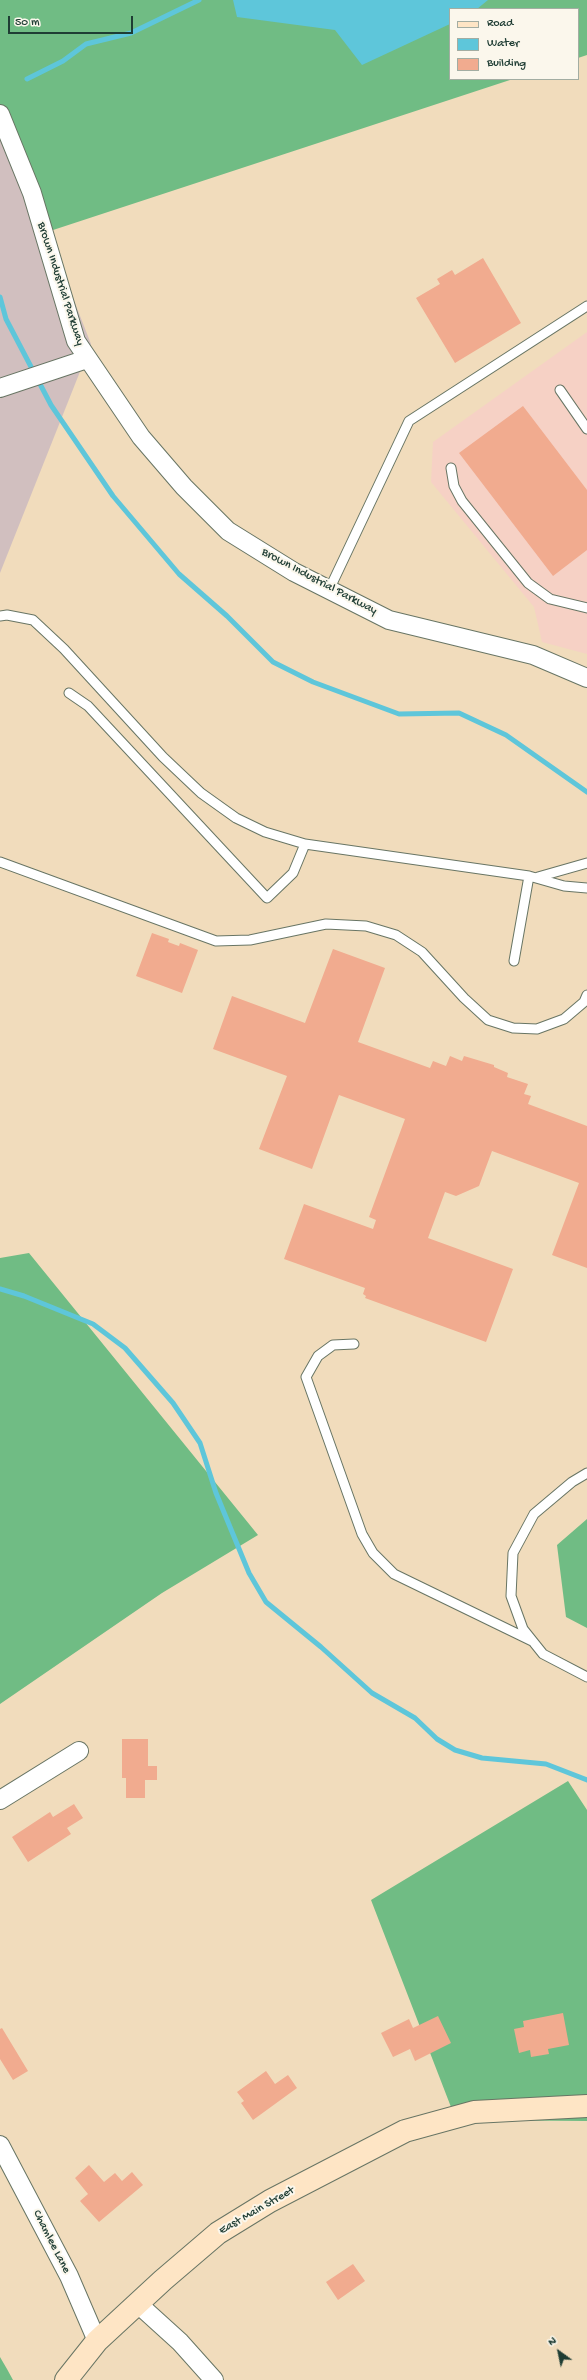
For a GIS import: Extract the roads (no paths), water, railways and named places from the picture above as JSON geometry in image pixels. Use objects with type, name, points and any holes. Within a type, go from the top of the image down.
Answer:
[{"type":"main road","name":"East Main Street","points":[[491,2111],[570,2095],[587,2094]]},
{"type":"main road","name":"East Main Street","points":[[66,2380],[97,2341],[138,2303],[218,2233],[270,2201],[405,2131],[474,2112],[587,2106]]},
{"type":"street","name":"Brown Industrial Parkway","points":[[0,114],[32,193],[76,341],[141,437],[184,487],[228,531],[294,572],[389,620],[533,654],[587,678]]},
{"type":"street","points":[[0,388],[87,359]]},
{"type":"street","points":[[0,1800],[79,1751]]},
{"type":"street","name":"Chamlee Lane","points":[[0,2145],[68,2276],[97,2341]]},
{"type":"street","points":[[138,2303],[180,2342],[214,2380]]},
{"type":"lane","points":[[329,590],[409,421],[587,306]]},
{"type":"lane","points":[[560,390],[587,429]]},
{"type":"lane","points":[[451,468],[454,486],[462,501],[528,583],[550,599],[587,608]]},
{"type":"lane","points":[[0,616],[7,615],[33,620],[64,649],[163,757],[201,793],[236,818],[265,832],[305,844],[533,877],[564,886],[587,888]]},
{"type":"lane","points":[[69,693],[88,706],[267,898],[293,873],[305,844]]},
{"type":"lane","points":[[0,862],[216,941],[250,940],[326,924],[366,926],[396,936],[422,952],[464,998],[488,1020],[513,1028],[537,1029],[564,1019],[584,1002],[587,995]]},
{"type":"lane","points":[[533,877],[587,863]]},
{"type":"lane","points":[[514,961],[533,877]]},
{"type":"lane","points":[[354,1344],[333,1345],[318,1356],[306,1377],[362,1534],[373,1553],[394,1574],[532,1641]]},
{"type":"lane","points":[[587,1473],[572,1482],[534,1514],[513,1553],[511,1596],[523,1629],[543,1654],[587,1677]]},
{"type":"water","points":[[233,0],[488,0],[478,8],[449,8],[449,24],[362,65],[335,30],[237,17]]},
{"type":"waterway","points":[[27,79],[63,61],[86,44],[131,33],[199,0]]},
{"type":"waterway","points":[[0,297],[6,319],[51,405],[113,496],[179,574],[227,616],[273,662],[313,682],[399,714],[459,713],[506,735],[587,792]]},
{"type":"waterway","points":[[0,1289],[24,1296],[93,1324],[125,1348],[173,1403],[200,1443],[216,1493],[249,1573],[266,1602],[321,1647],[372,1693],[415,1718],[437,1739],[455,1750],[482,1758],[546,1764],[587,1780]]}]
